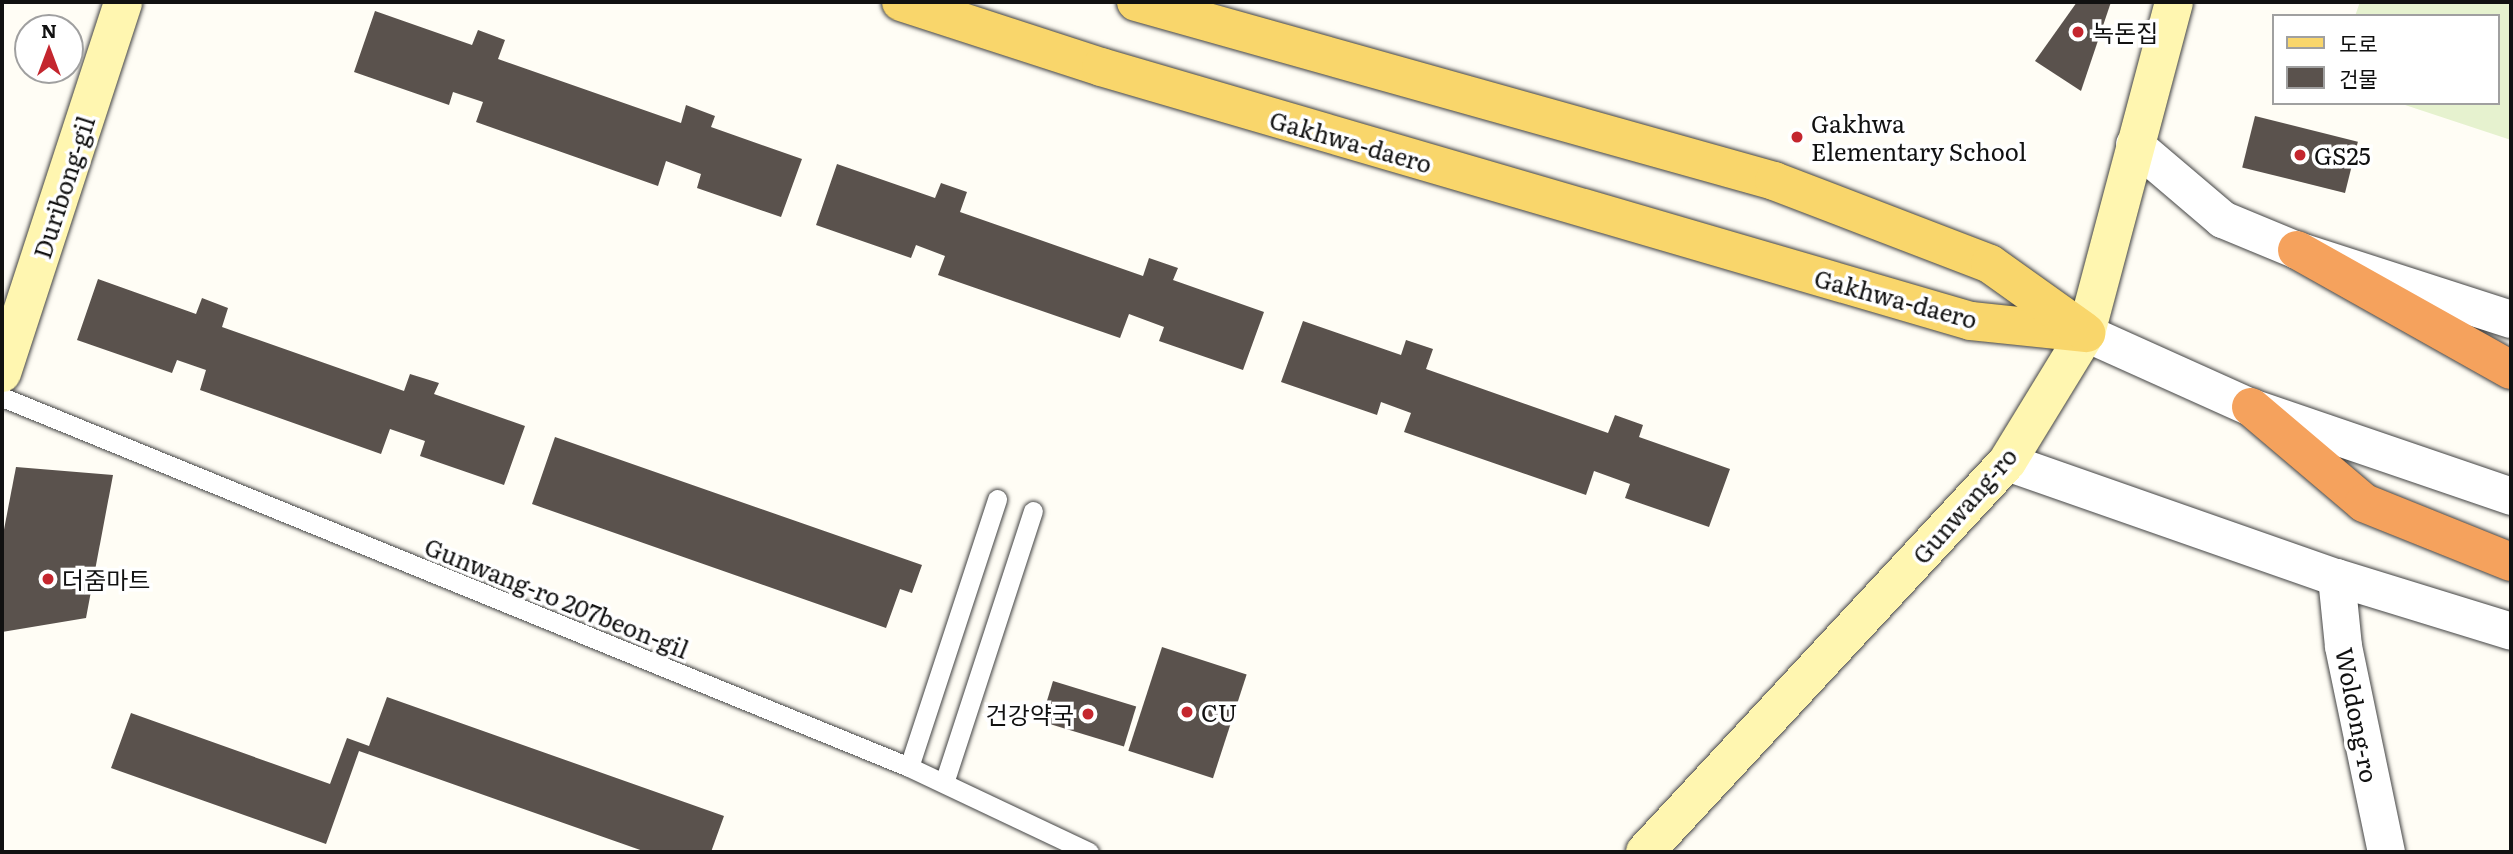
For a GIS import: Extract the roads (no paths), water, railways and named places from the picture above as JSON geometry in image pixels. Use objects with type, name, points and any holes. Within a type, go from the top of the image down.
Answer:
[{"type":"highway","points":[[2297,250],[2511,370]]},
{"type":"highway","points":[[2251,407],[2364,503],[2511,562]]},
{"type":"main road","name":"Duribong-gil","points":[[2,373],[123,2]]},
{"type":"main road","name":"Gakhwa-daero","points":[[901,2],[1101,67],[1970,321],[2086,332]]},
{"type":"main road","points":[[1136,2],[1774,181],[1990,264],[2086,332]]},
{"type":"main road","name":"Gunwang-ro","points":[[1645,852],[2007,461],[2086,332],[2174,2]]},
{"type":"street","points":[[2134,144],[2222,219],[2297,250],[2511,319]]},
{"type":"street","points":[[2086,332],[2251,407],[2511,496]]},
{"type":"street","points":[[2007,461],[2336,577],[2511,631]]},
{"type":"street","name":"Woldong-ro","points":[[2336,577],[2343,646],[2386,852]]},
{"type":"lane","name":"Gunwang-ro 207beon-gil","points":[[2,397],[909,766],[1090,852]]},
{"type":"lane","points":[[909,766],[997,499]]},
{"type":"lane","points":[[944,783],[1033,511]]},
{"type":"place","name":"녹돈집","points":[[2078,32]]},
{"type":"place","name":"Gakhwa Elementary School","points":[[1797,137]]},
{"type":"place","name":"GS25","points":[[2300,155]]},
{"type":"place","name":"더줌마트","points":[[48,579]]},
{"type":"place","name":"CU","points":[[1187,712]]},
{"type":"place","name":"건강약국","points":[[1088,714]]}]
